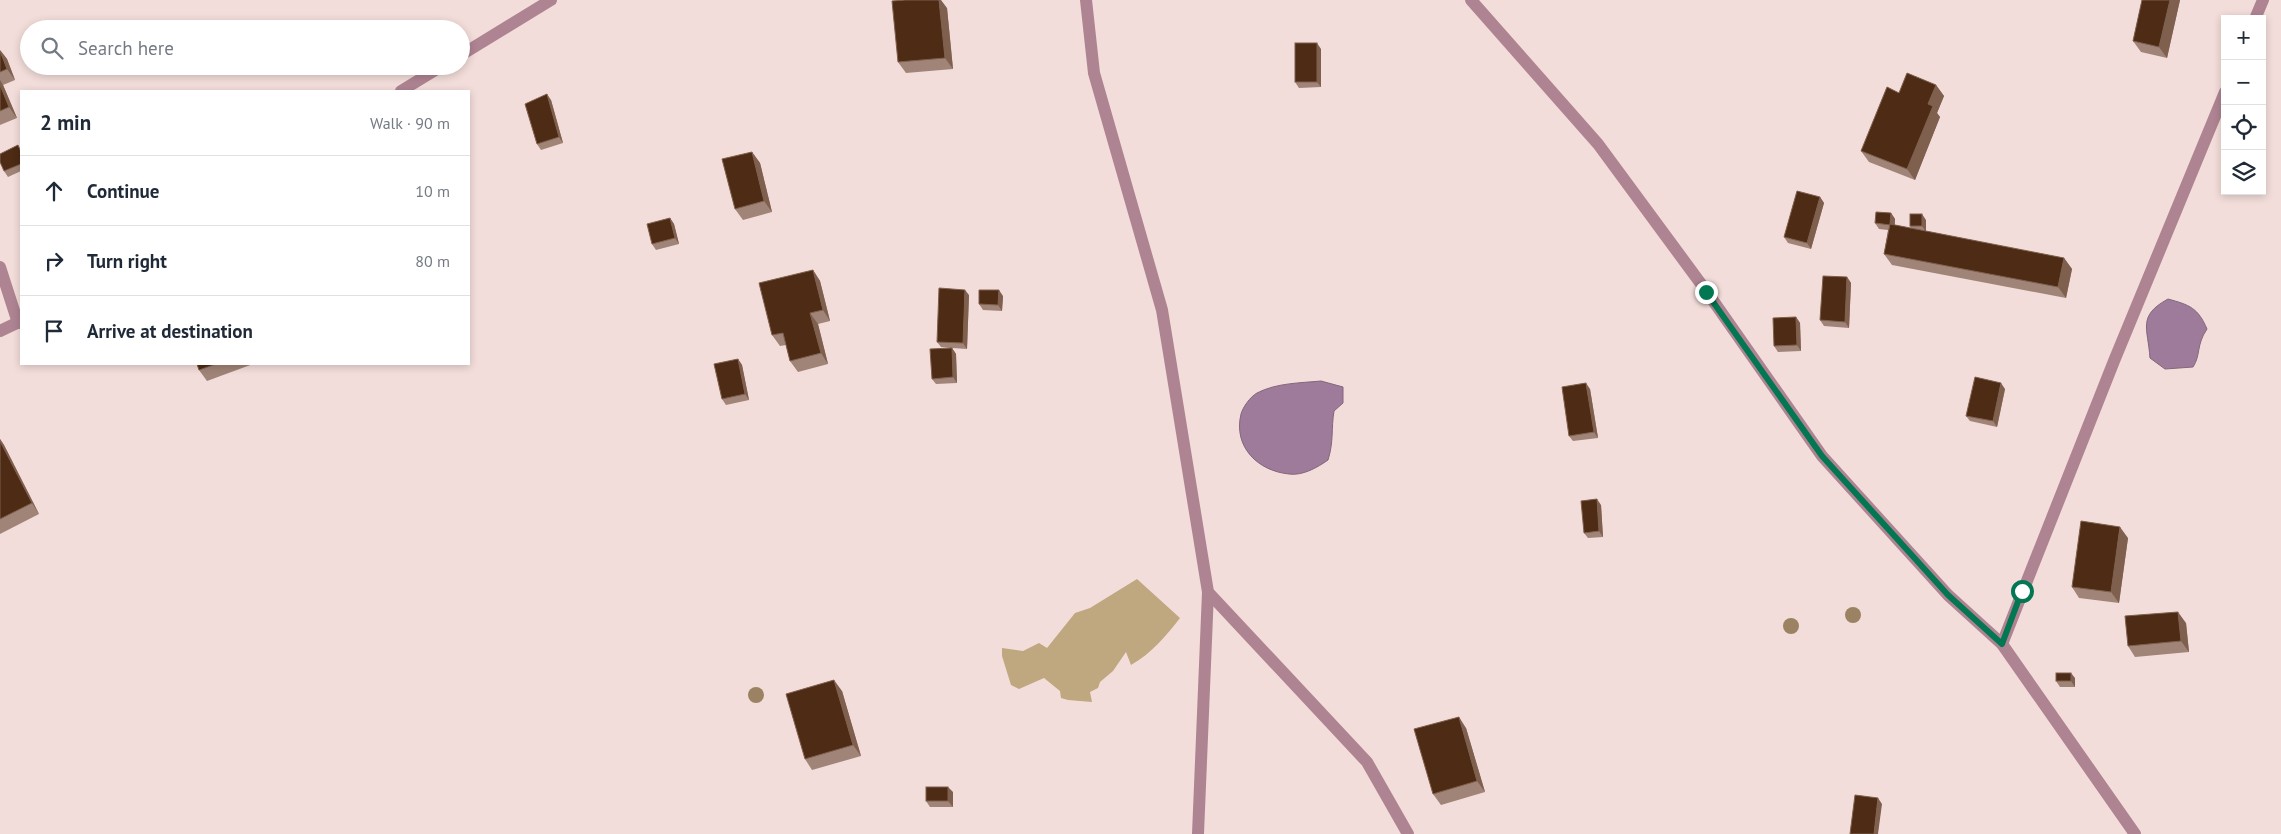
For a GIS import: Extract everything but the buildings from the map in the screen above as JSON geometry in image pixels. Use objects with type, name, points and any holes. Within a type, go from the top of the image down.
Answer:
[{"type":"street","points":[[470,50],[551,0]]},
{"type":"street","points":[[1086,0],[1094,74],[1162,310],[1208,592],[1198,834]]},
{"type":"street","points":[[1471,0],[1598,144],[1701,284],[1822,456],[1948,595],[2002,644],[2135,834]]},
{"type":"street","points":[[2256,15],[2262,0]]},
{"type":"street","points":[[403,90],[427,75]]},
{"type":"street","points":[[2002,644],[2110,370],[2221,102]]},
{"type":"street","points":[[0,267],[19,322],[0,331]]},
{"type":"street","points":[[1208,592],[1366,762],[1408,834]]},
{"type":"shaded area","points":[[2168,299],[2192,308],[2200,316],[2207,329],[2201,340],[2193,367],[2165,369],[2150,358],[2147,331],[2148,317],[2158,305]]},
{"type":"shaded area","points":[[1321,381],[1343,387],[1343,403],[1334,411],[1328,460],[1300,474],[1278,472],[1258,462],[1244,447],[1241,437],[1239,426],[1241,414],[1247,402],[1257,393],[1272,387]]},
{"type":"shaded area","points":[[1137,579],[1180,618],[1152,650],[1131,665],[1126,652],[1113,671],[1100,682],[1098,688],[1090,692],[1092,702],[1061,698],[1060,691],[1044,678],[1019,689],[1011,685],[1002,656],[1002,648],[1023,651],[1039,643],[1047,648],[1075,613],[1090,608]]},
{"type":"route","points":[[1706,292],[1822,456],[1948,595],[2002,644],[2022,591]]}]
